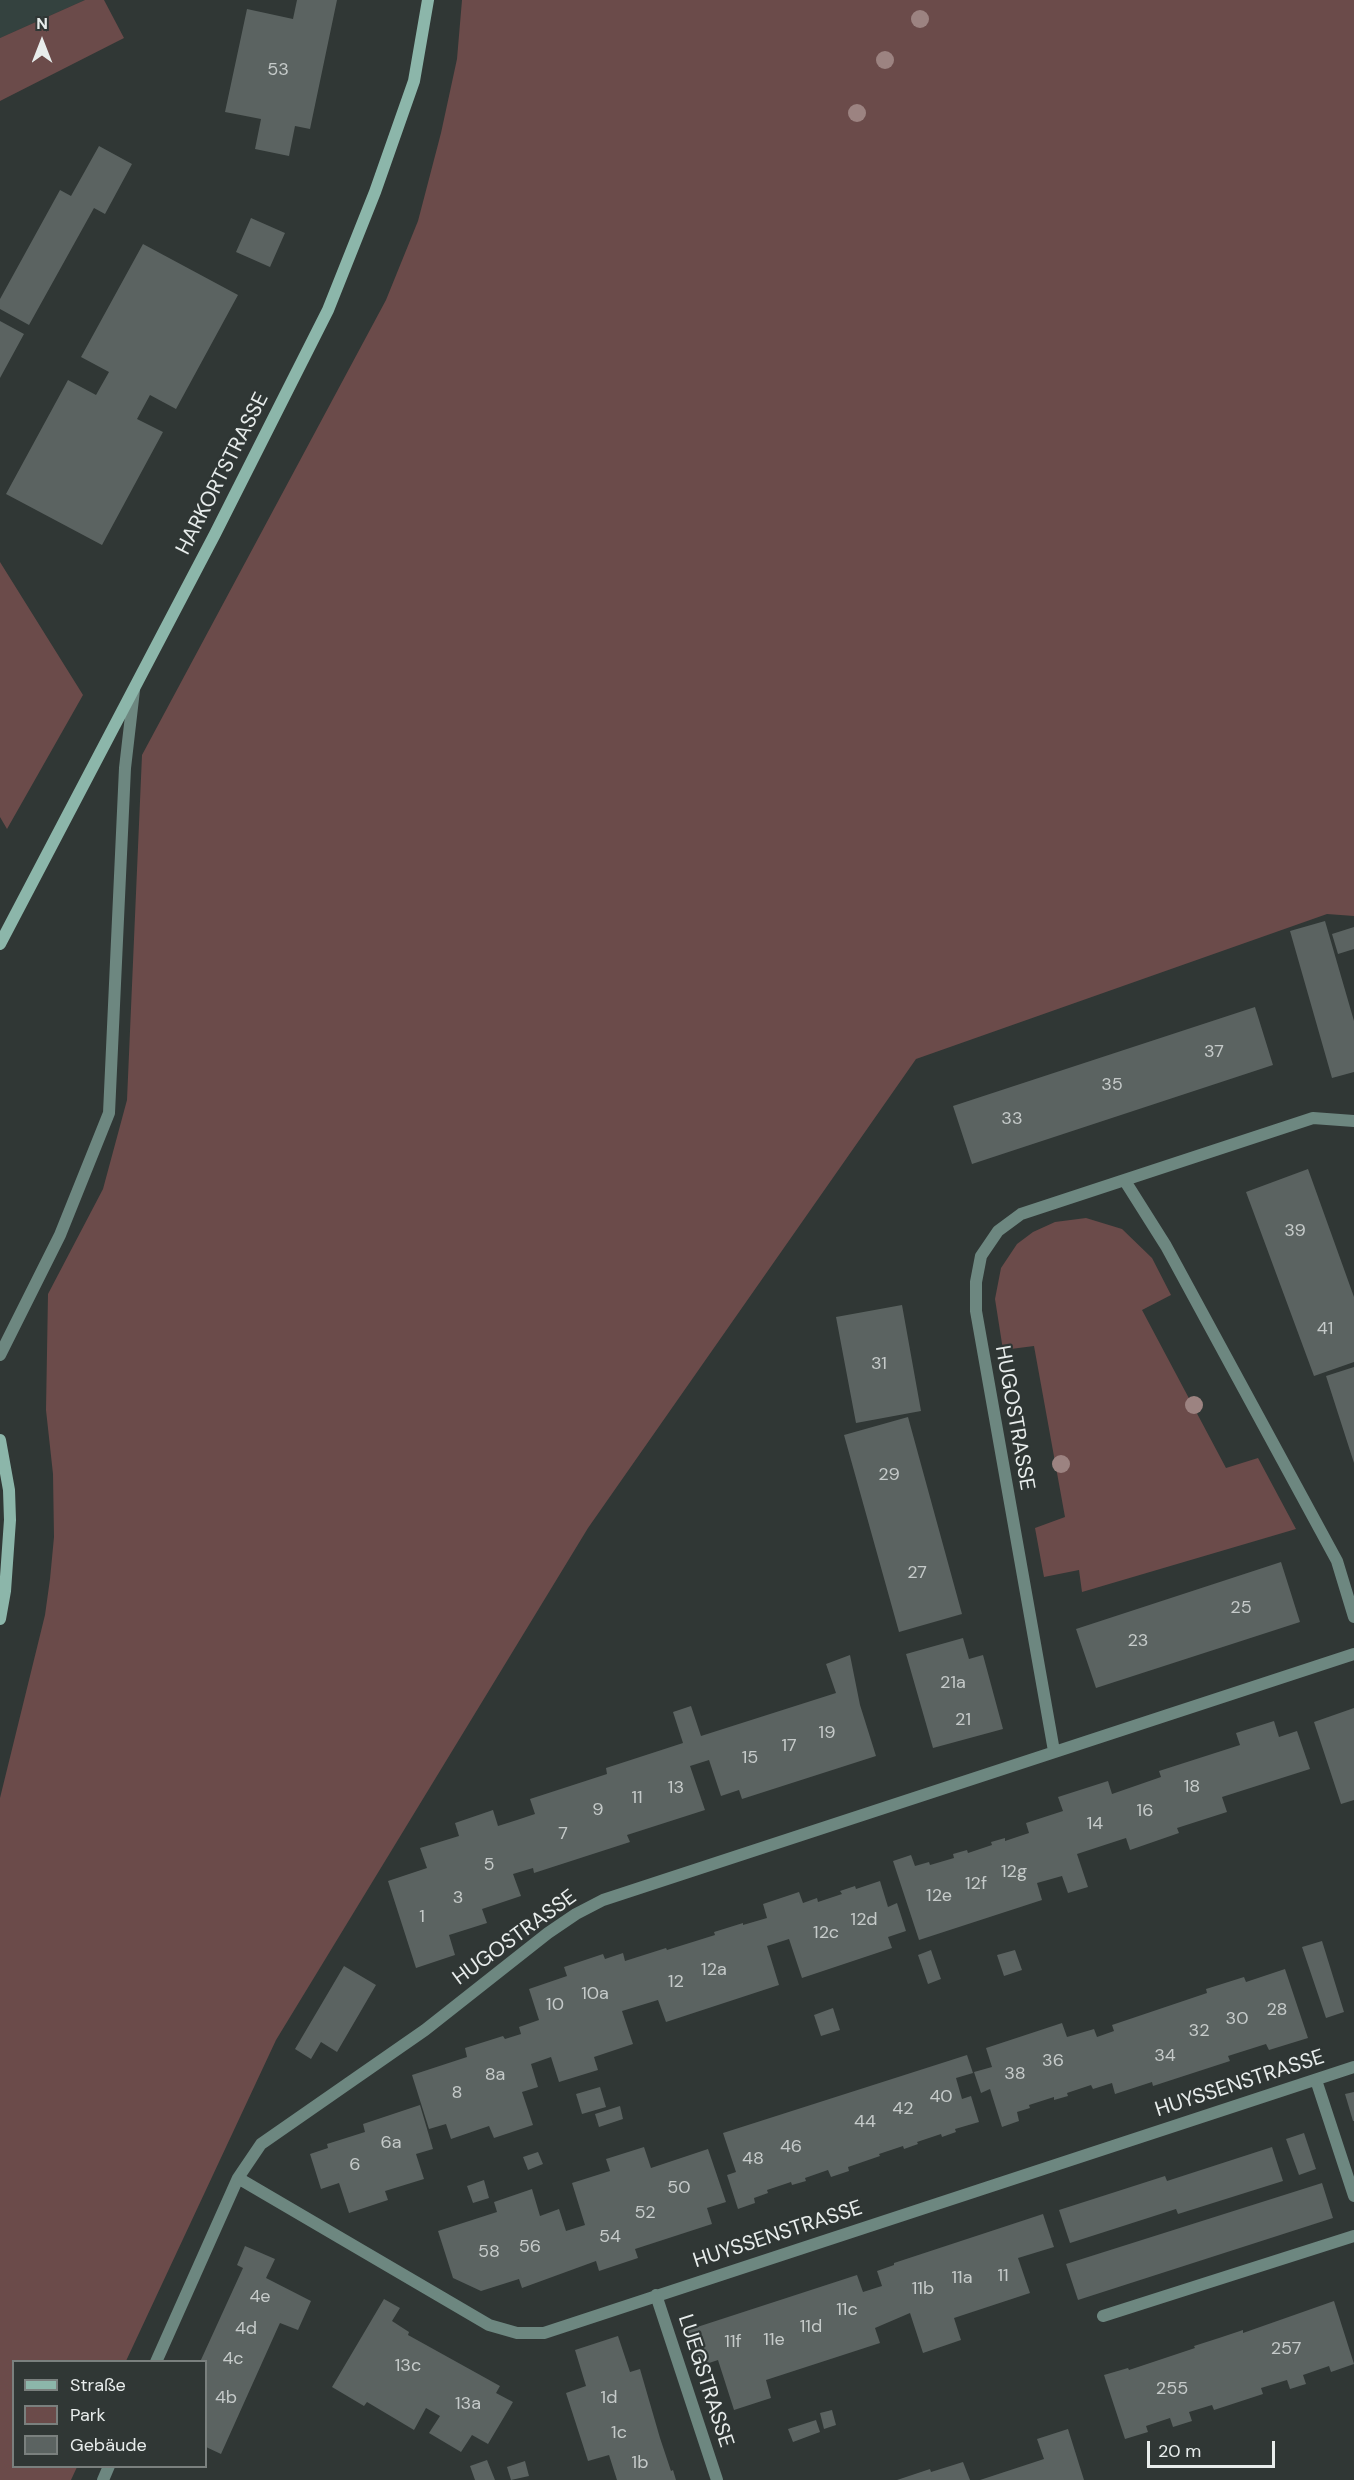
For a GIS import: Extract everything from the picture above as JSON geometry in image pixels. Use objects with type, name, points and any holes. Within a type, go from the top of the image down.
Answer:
[{"type":"street","name":"HARKORTSTRASSE","points":[[0,944],[215,534],[327,310],[375,192],[414,81],[428,0]]},
{"type":"street","points":[[0,1355],[60,1234],[109,1113],[125,768],[134,685]]},
{"type":"street","name":"HUGOSTRASSE","points":[[1054,1752],[976,1311],[976,1282],[981,1256],[998,1231],[1022,1214],[1313,1118],[1354,1120]]},
{"type":"street","points":[[1125,1181],[1167,1246],[1337,1561],[1354,1617]]},
{"type":"street","points":[[0,1440],[9,1490],[10,1520],[5,1591],[0,1619]]},
{"type":"street","name":"HUGOSTRASSE","points":[[156,2360],[238,2178],[261,2144],[425,2030],[548,1933],[576,1914],[603,1900],[1354,1654]]},
{"type":"street","name":"HUYSSENSTRASSE","points":[[238,2178],[489,2325],[517,2333],[544,2333],[1354,2067]]},
{"type":"street","points":[[1316,2080],[1354,2196]]},
{"type":"street","points":[[1103,2316],[1354,2236]]},
{"type":"street","name":"LUEGSTRASSE","points":[[656,2295],[717,2480]]},
{"type":"shaded area","points":[[0,0],[85,0],[0,38]]},
{"type":"green space","points":[[85,0],[104,0],[124,38],[0,101],[0,38]]},
{"type":"green space","points":[[462,0],[1354,0],[1354,916],[1327,914],[916,1059],[588,1528],[276,2040],[126,2360],[12,2360],[12,2468],[77,2468],[71,2480],[0,2480],[0,1798],[45,1615],[54,1537],[53,1474],[46,1410],[48,1294],[103,1189],[127,1100],[142,755],[386,300],[418,221],[457,59]]},
{"type":"green space","points":[[0,562],[83,695],[7,829],[0,817]]},
{"type":"green space","points":[[1086,1218],[1122,1229],[1152,1258],[1171,1295],[1142,1310],[1226,1468],[1258,1458],[1296,1529],[1082,1592],[1079,1570],[1044,1577],[1035,1528],[1065,1517],[1034,1346],[1003,1350],[995,1299],[1001,1268],[1017,1244],[1033,1232],[1055,1222]]},
{"type":"building","points":[[297,0],[337,0],[310,129],[295,126],[289,156],[255,149],[261,119],[225,112],[247,9],[293,19]]},
{"type":"building","points":[[99,146],[132,164],[105,214],[94,208],[29,325],[0,309],[0,299],[60,190],[71,196]]},
{"type":"building","points":[[251,218],[285,233],[270,267],[236,252]]},
{"type":"building","points":[[143,244],[238,295],[176,409],[150,395],[137,419],[163,432],[102,545],[6,494],[68,380],[96,395],[109,372],[81,357]]},
{"type":"building","points":[[0,321],[24,334],[0,378]]},
{"type":"building","points":[[1325,921],[1354,1021],[1354,1072],[1332,1078],[1290,931]]},
{"type":"building","points":[[1354,927],[1354,949],[1338,954],[1332,934]]},
{"type":"building","points":[[1255,1007],[1273,1065],[972,1164],[953,1106]]},
{"type":"building","points":[[1308,1169],[1354,1297],[1354,1362],[1314,1376],[1246,1192]]},
{"type":"building","points":[[902,1305],[921,1411],[856,1423],[836,1317]]},
{"type":"building","points":[[1354,1367],[1354,1463],[1326,1376]]},
{"type":"building","points":[[908,1417],[962,1614],[899,1632],[844,1435]]},
{"type":"building","points":[[1281,1562],[1300,1622],[1096,1688],[1076,1629]]},
{"type":"building","points":[[963,1638],[969,1659],[983,1655],[1003,1729],[933,1748],[906,1654]]},
{"type":"building","points":[[850,1655],[860,1705],[876,1756],[742,1799],[739,1790],[721,1796],[709,1760],[690,1766],[705,1810],[627,1835],[630,1842],[534,1873],[533,1868],[513,1874],[521,1896],[482,1909],[487,1923],[449,1935],[455,1955],[416,1968],[388,1881],[427,1868],[420,1848],[459,1836],[455,1823],[493,1810],[498,1826],[535,1814],[530,1799],[607,1774],[606,1768],[683,1743],[673,1712],[691,1706],[701,1736],[836,1693],[826,1664]]},
{"type":"building","points":[[1354,1708],[1354,1800],[1341,1804],[1314,1722]]},
{"type":"building","points":[[1274,1721],[1279,1737],[1297,1731],[1310,1769],[1222,1797],[1227,1812],[1177,1828],[1179,1833],[1130,1850],[1126,1838],[1077,1854],[1088,1887],[1068,1893],[1062,1876],[1037,1883],[1042,1900],[919,1940],[893,1861],[911,1855],[915,1866],[929,1862],[930,1865],[954,1858],[953,1854],[967,1850],[968,1853],[992,1845],[991,1842],[1005,1838],[1005,1841],[1029,1833],[1026,1823],[1063,1811],[1058,1797],[1108,1781],[1112,1794],[1161,1777],[1159,1771],[1240,1745],[1236,1733]]},
{"type":"building","points":[[880,1881],[888,1907],[897,1903],[906,1931],[888,1937],[892,1948],[802,1978],[789,1939],[767,1946],[779,1985],[666,2022],[658,2000],[622,2011],[633,2044],[594,2057],[598,2070],[559,2082],[551,2057],[531,2064],[538,2087],[522,2092],[533,2125],[494,2138],[489,2126],[451,2139],[446,2124],[429,2129],[412,2075],[467,2057],[465,2048],[503,2036],[505,2039],[521,2034],[519,2027],[539,2020],[529,1989],[567,1976],[564,1967],[603,1954],[605,1959],[623,1953],[625,1961],[715,1935],[714,1932],[767,1918],[763,1904],[799,1892],[803,1903],[817,1898],[818,1902],[842,1894],[840,1891],[855,1886],[856,1889]]},
{"type":"building","points":[[1322,1941],[1344,2012],[1326,2018],[1302,1947]]},
{"type":"building","points":[[931,1950],[941,1979],[928,1984],[918,1955]]},
{"type":"building","points":[[1015,1950],[1022,1970],[1004,1976],[997,1955]]},
{"type":"building","points":[[344,1966],[376,1985],[337,2052],[321,2042],[311,2059],[295,2049]]},
{"type":"building","points":[[1285,1969],[1308,2038],[1269,2050],[1266,2044],[1228,2056],[1230,2061],[1153,2086],[1152,2082],[1115,2094],[1112,2083],[1093,2089],[1091,2085],[1067,2093],[1068,2096],[1054,2100],[1054,2097],[1029,2105],[1030,2108],[1017,2112],[1019,2121],[1002,2127],[990,2089],[981,2093],[974,2072],[992,2067],[986,2048],[1062,2023],[1067,2037],[1094,2029],[1097,2037],[1114,2031],[1112,2025],[1207,1993],[1206,1989],[1244,1977],[1246,1982]]},
{"type":"building","points":[[833,2008],[840,2030],[821,2036],[814,2015]]},
{"type":"building","points":[[967,2055],[973,2073],[956,2078],[962,2099],[971,2096],[979,2122],[955,2129],[956,2132],[942,2137],[941,2134],[904,2149],[903,2146],[879,2154],[880,2156],[848,2167],[849,2171],[831,2177],[828,2170],[805,2178],[806,2181],[792,2185],[791,2182],[767,2190],[768,2193],[754,2198],[755,2203],[738,2209],[727,2175],[736,2172],[723,2133]]},
{"type":"building","points":[[600,2087],[606,2107],[582,2114],[576,2094]]},
{"type":"building","points":[[1354,2092],[1354,2121],[1353,2121],[1345,2094]]},
{"type":"building","points":[[420,2105],[433,2149],[416,2154],[424,2179],[385,2191],[388,2200],[349,2213],[339,2183],[321,2189],[310,2154],[328,2148],[327,2144],[365,2132],[363,2124]]},
{"type":"building","points":[[620,2106],[623,2119],[599,2127],[595,2114]]},
{"type":"building","points":[[1304,2133],[1316,2169],[1299,2175],[1286,2139]]},
{"type":"building","points":[[644,2147],[651,2168],[708,2149],[726,2202],[707,2208],[712,2224],[635,2249],[638,2258],[599,2271],[596,2261],[522,2288],[519,2279],[481,2291],[453,2278],[438,2231],[497,2212],[494,2202],[532,2189],[540,2216],[559,2209],[566,2231],[585,2225],[572,2183],[610,2171],[606,2159]]},
{"type":"building","points":[[1272,2147],[1283,2181],[1178,2214],[1176,2209],[1070,2243],[1059,2210],[1165,2176],[1167,2181]]},
{"type":"building","points":[[538,2152],[543,2164],[528,2170],[523,2157]]},
{"type":"building","points":[[484,2180],[489,2198],[473,2203],[467,2186]]},
{"type":"building","points":[[1322,2183],[1333,2218],[1078,2300],[1066,2264]]},
{"type":"building","points":[[1043,2214],[1054,2247],[1018,2258],[1030,2293],[954,2318],[961,2340],[923,2353],[910,2313],[875,2328],[880,2343],[766,2380],[771,2398],[734,2410],[718,2360],[700,2366],[688,2330],[857,2275],[863,2292],[882,2286],[877,2271],[894,2265],[894,2263]]},
{"type":"building","points":[[245,2246],[275,2259],[266,2278],[311,2301],[298,2330],[280,2323],[221,2454],[207,2447],[207,2360],[201,2360],[243,2268],[237,2265]]},
{"type":"building","points":[[384,2299],[400,2308],[392,2321],[409,2332],[408,2335],[500,2386],[496,2393],[513,2402],[488,2444],[472,2435],[461,2452],[429,2433],[440,2416],[426,2408],[414,2430],[367,2402],[364,2406],[332,2387]]},
{"type":"building","points":[[1334,2301],[1354,2364],[1331,2372],[1329,2366],[1303,2375],[1306,2384],[1290,2389],[1287,2380],[1261,2388],[1263,2394],[1214,2410],[1212,2405],[1189,2412],[1192,2421],[1173,2427],[1170,2418],[1146,2426],[1148,2432],[1125,2439],[1104,2375],[1128,2368],[1129,2370],[1195,2348],[1194,2346],[1243,2330],[1243,2333]]},
{"type":"building","points":[[618,2336],[630,2372],[640,2369],[660,2438],[676,2480],[617,2480],[609,2455],[588,2461],[566,2393],[586,2386],[575,2350]]},
{"type":"building","points":[[832,2410],[836,2425],[824,2429],[820,2413]]},
{"type":"building","points":[[816,2420],[820,2432],[793,2442],[788,2429]]},
{"type":"building","points":[[1068,2429],[1084,2480],[980,2480],[1044,2459],[1037,2439]]},
{"type":"building","points":[[487,2460],[495,2480],[475,2480],[470,2466]]},
{"type":"building","points":[[525,2461],[529,2476],[511,2480],[507,2467]]},
{"type":"building","points":[[963,2462],[970,2480],[897,2480],[930,2469],[931,2472]]}]
